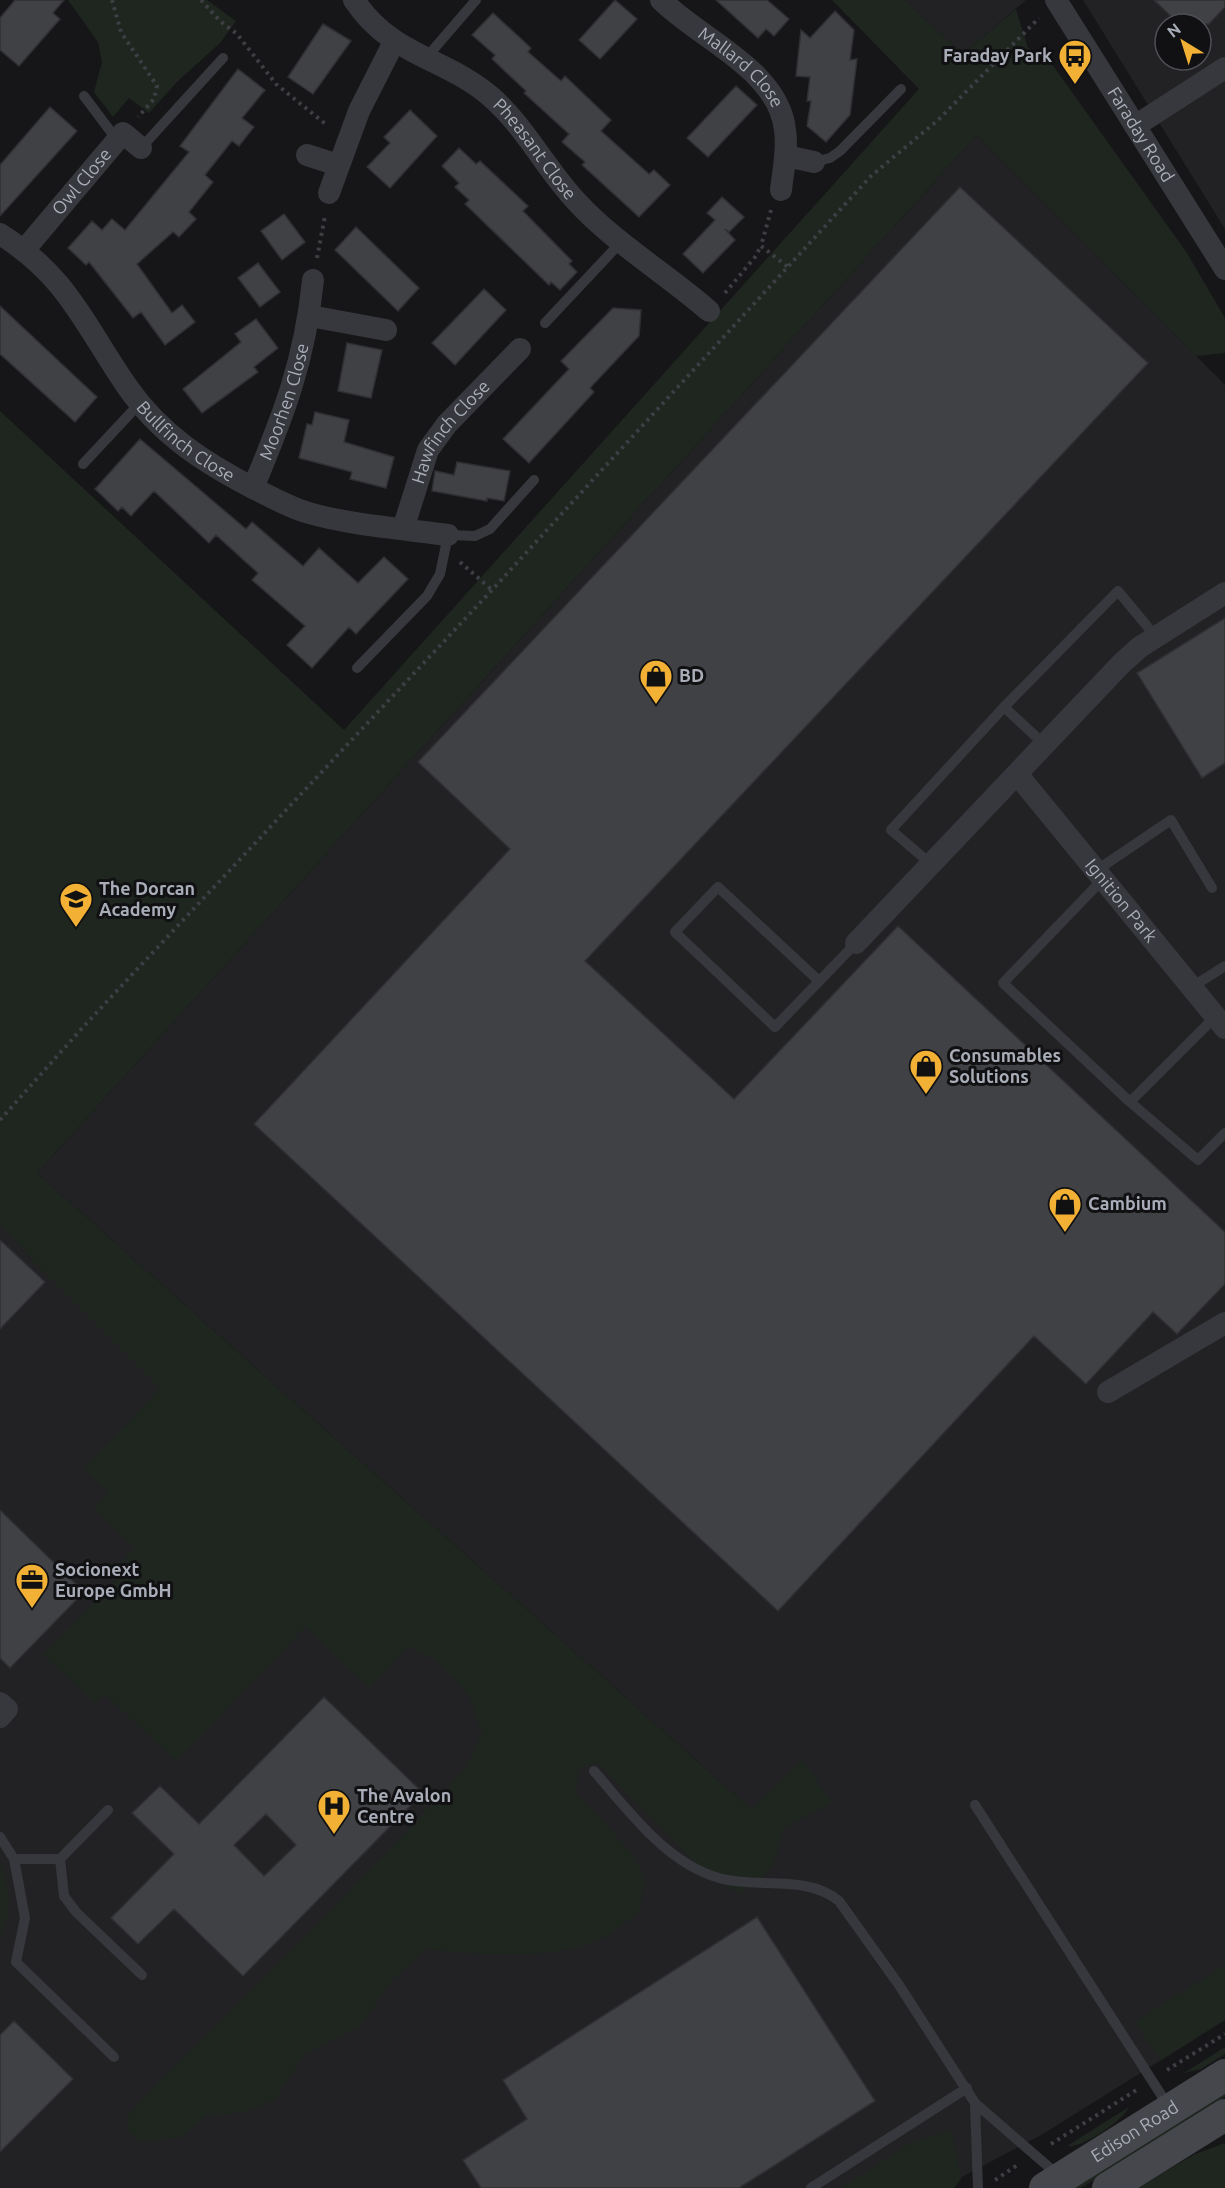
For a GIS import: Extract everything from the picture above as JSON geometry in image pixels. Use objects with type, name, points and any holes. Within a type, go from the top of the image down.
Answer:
[{"type":"main road","name":"Edison Road","points":[[1053,2183],[1225,2075]]},
{"type":"main road","name":"Edison Road","points":[[1108,2188],[1225,2115]]},
{"type":"street","name":"Pheasant Close","points":[[354,0],[371,22],[394,42],[487,94],[507,112],[576,202],[709,311]]},
{"type":"street","name":"Mallard Close","points":[[661,0],[681,21],[760,78],[781,110],[785,130],[786,156],[780,190]]},
{"type":"street","name":"Faraday Road","points":[[1057,0],[1225,269]]},
{"type":"street","points":[[329,193],[347,141],[374,76],[394,42]]},
{"type":"street","points":[[1135,126],[1225,68]]},
{"type":"street","name":"Owl Close","points":[[25,249],[120,136],[141,148]]},
{"type":"street","points":[[307,155],[338,165]]},
{"type":"street","points":[[786,156],[814,162]]},
{"type":"street","name":"Bullfinch Close","points":[[0,234],[25,249],[61,284],[140,403],[157,424],[192,453],[253,488],[309,513],[447,535]]},
{"type":"street","name":"Moorhen Close","points":[[253,488],[294,384],[310,316],[314,280]]},
{"type":"street","points":[[310,316],[386,330]]},
{"type":"street","name":"Hawfinch Close","points":[[403,529],[428,450],[447,424],[520,349]]},
{"type":"street","points":[[856,943],[1122,663],[1156,637],[1225,593]]},
{"type":"street","name":"Ignition Park","points":[[1017,774],[1220,1022]]},
{"type":"street","points":[[1108,1392],[1225,1323]]},
{"type":"street","points":[[0,1703],[7,1709],[0,1717]]},
{"type":"lane","points":[[426,58],[476,0]]},
{"type":"lane","points":[[141,148],[223,58]]},
{"type":"lane","points":[[814,162],[830,158],[840,151],[901,89]]},
{"type":"lane","points":[[84,96],[120,136]]},
{"type":"lane","points":[[545,323],[622,241]]},
{"type":"lane","points":[[83,464],[140,403]]},
{"type":"lane","points":[[357,668],[427,596],[440,574],[447,535],[475,536],[490,529],[534,480]]},
{"type":"lane","points":[[931,864],[891,830],[1004,707],[1118,591],[1156,637]]},
{"type":"lane","points":[[1004,707],[1044,744]]},
{"type":"lane","points":[[1212,888],[1172,820],[1100,874],[1003,983],[1130,1102],[1198,1160],[1225,1132]]},
{"type":"lane","points":[[819,981],[718,887],[675,932],[775,1028],[856,943]]},
{"type":"lane","points":[[1192,987],[1225,966]]},
{"type":"lane","points":[[1130,1102],[1220,1022]]},
{"type":"lane","points":[[594,1771],[643,1827],[693,1867],[717,1878],[813,1887],[829,1893],[839,1901],[899,1985],[975,2103],[1035,2154],[1053,2183]]},
{"type":"lane","points":[[975,1805],[1171,2109]]},
{"type":"lane","points":[[14,1859],[60,1859],[108,1810]]},
{"type":"lane","points":[[0,1837],[14,1859],[25,1918],[16,1962],[114,2057]]},
{"type":"lane","points":[[60,1859],[64,1896],[76,1912],[142,1975]]},
{"type":"lane","points":[[811,2188],[967,2088]]},
{"type":"lane","points":[[975,2103],[978,2188]]},
{"type":"path","points":[[112,0],[121,32],[157,86],[154,99],[120,136]]},
{"type":"path","points":[[201,0],[220,21],[237,34],[276,84],[347,141]]},
{"type":"path","points":[[0,1120],[84,1026],[492,590],[871,176],[938,120],[1057,0]]},
{"type":"path","points":[[709,311],[755,257],[761,246],[765,223],[780,190]]},
{"type":"path","points":[[314,280],[329,193]]},
{"type":"path","points":[[761,246],[788,267]]},
{"type":"path","points":[[447,535],[453,556],[492,590]]},
{"type":"path","points":[[991,2182],[1225,2034]]},
{"type":"shaded area","points":[[68,0],[207,0],[236,21],[220,43],[178,81],[149,113],[129,98],[113,117],[94,92],[102,62],[98,42]]},
{"type":"shaded area","points":[[832,0],[905,0],[963,54],[1016,9],[1028,48],[1044,53],[1187,253],[1225,318],[1225,353],[1196,356],[977,135],[37,1173],[751,1809],[803,1759],[832,1803],[784,1828],[775,1860],[767,1873],[740,1893],[713,1881],[597,1762],[578,1770],[576,1793],[632,1853],[645,1879],[639,1912],[605,1937],[587,1945],[565,1950],[492,1954],[425,1949],[391,1981],[361,2026],[304,2055],[275,2100],[245,2112],[206,2116],[182,2137],[140,2142],[127,2130],[128,2116],[155,2085],[298,1945],[465,1769],[482,1733],[469,1696],[439,1663],[409,1646],[369,1688],[305,1627],[176,1762],[105,1694],[95,1704],[43,1655],[118,1577],[113,1571],[135,1548],[94,1507],[108,1493],[83,1469],[160,1388],[32,1260],[0,1224],[0,411],[344,730],[919,89]]},
{"type":"shaded area","points":[[905,0],[1026,0],[963,54]]},
{"type":"shaded area","points":[[1083,0],[1225,0],[1225,229]]},
{"type":"shaded area","points":[[977,135],[1225,385],[1225,2020],[1043,2134],[941,2188],[0,2188],[0,1176],[751,1809],[37,1173]]},
{"type":"shaded area","points":[[0,1864],[8,1891],[9,1909],[0,1936]]},
{"type":"shaded area","points":[[1225,1965],[1225,2020],[1160,2061],[1135,2021]]},
{"type":"shaded area","points":[[1225,2047],[1225,2054],[1201,2069],[1184,2073]]},
{"type":"shaded area","points":[[1225,2091],[1225,2097],[1081,2188],[1074,2188]]},
{"type":"shaded area","points":[[1129,2107],[1126,2113],[1102,2132],[1082,2143],[1067,2146]]},
{"type":"shaded area","points":[[951,2130],[961,2179],[954,2188],[841,2188],[912,2142]]},
{"type":"shaded area","points":[[1225,2143],[1225,2188],[1137,2188],[1195,2154]]},
{"type":"building","points":[[15,0],[64,0],[53,13],[60,19],[19,66],[0,50],[0,18]]},
{"type":"building","points":[[615,0],[637,19],[600,59],[579,40]]},
{"type":"building","points":[[716,0],[767,0],[789,19],[774,36],[766,29],[758,38]]},
{"type":"building","points":[[1154,0],[1225,0],[1225,7],[1213,20],[1213,12],[1166,12]]},
{"type":"building","points":[[835,11],[854,30],[850,60],[857,59],[850,115],[826,142],[807,126],[811,101],[807,101],[810,77],[796,76],[801,30],[810,38]]},
{"type":"building","points":[[493,13],[531,48],[528,52],[561,81],[565,76],[611,120],[601,131],[649,174],[654,170],[670,185],[639,217],[582,165],[585,162],[562,142],[569,134],[524,93],[526,91],[492,59],[495,55],[472,35]]},
{"type":"building","points":[[323,24],[351,41],[313,94],[288,77]]},
{"type":"building","points":[[238,69],[265,90],[242,118],[254,127],[239,146],[232,141],[205,175],[213,182],[189,212],[196,219],[179,237],[173,232],[137,264],[172,313],[182,305],[195,322],[165,345],[141,312],[133,318],[89,262],[86,265],[68,248],[92,221],[102,230],[112,219],[125,230],[189,152],[180,146]]},
{"type":"building","points":[[736,86],[757,105],[708,157],[687,138]]},
{"type":"building","points":[[50,107],[77,131],[0,216],[0,165]]},
{"type":"building","points":[[410,110],[437,136],[390,188],[367,167],[390,143],[384,137]]},
{"type":"building","points":[[459,148],[476,164],[480,161],[528,206],[523,211],[572,261],[569,264],[577,272],[560,290],[551,282],[549,285],[465,204],[469,200],[455,187],[459,183],[442,166]]},
{"type":"building","points":[[960,187],[1148,363],[585,961],[734,1099],[898,926],[1225,1232],[1225,1284],[1177,1334],[1153,1312],[1086,1384],[1034,1336],[778,1611],[254,1124],[510,849],[418,762]]},
{"type":"building","points":[[722,197],[744,217],[729,232],[725,229],[735,240],[703,273],[683,254],[715,220],[707,213]]},
{"type":"building","points":[[284,214],[305,242],[282,260],[261,231]]},
{"type":"building","points":[[356,227],[419,288],[398,311],[335,250]]},
{"type":"building","points":[[258,263],[280,292],[260,307],[238,278]]},
{"type":"building","points":[[484,289],[506,310],[455,365],[432,343]]},
{"type":"building","points":[[0,306],[97,397],[75,422],[0,354]]},
{"type":"building","points":[[613,308],[641,310],[639,336],[590,388],[594,392],[529,463],[503,439],[569,369],[561,361]]},
{"type":"building","points":[[256,319],[278,348],[254,367],[258,372],[202,413],[183,389],[241,342],[235,334]]},
{"type":"building","points":[[347,343],[382,350],[371,398],[338,391]]},
{"type":"building","points":[[315,412],[349,420],[344,442],[394,457],[386,488],[350,479],[352,472],[299,458],[307,424],[312,425]]},
{"type":"building","points":[[140,439],[246,529],[252,522],[303,566],[319,548],[358,583],[384,557],[408,579],[356,634],[349,627],[312,668],[287,645],[305,626],[252,580],[258,573],[216,535],[209,543],[154,491],[131,516],[122,507],[118,511],[95,489]]},
{"type":"building","points":[[457,462],[510,471],[504,501],[487,498],[487,501],[432,491],[435,471],[454,475]]},
{"type":"building","points":[[1225,618],[1225,763],[1202,778],[1137,673]]},
{"type":"building","points":[[0,1240],[45,1282],[0,1329]]},
{"type":"building","points":[[0,1510],[84,1592],[10,1668],[0,1658]]},
{"type":"building","name":"The Avalon Centre","points":[[324,1697],[423,1793],[243,1976],[174,1909],[138,1944],[111,1918],[174,1854],[132,1813],[160,1786],[199,1824]],"holes":[[[266,1814],[296,1845],[264,1876],[234,1845]]]},
{"type":"building","points":[[757,1917],[875,2101],[739,2188],[481,2188],[463,2160],[527,2119],[503,2080]]},
{"type":"building","points":[[14,2021],[73,2079],[0,2152],[0,2035]]},
{"type":"place","name":"Faraday Park","points":[[1075,85]]},
{"type":"place","name":"BD","points":[[656,705]]},
{"type":"place","name":"The Dorcan Academy","points":[[76,928]]},
{"type":"place","name":"Consumables Solutions","points":[[926,1095]]},
{"type":"place","name":"Cambium","points":[[1065,1233]]},
{"type":"place","name":"Socionext Europe GmbH","points":[[32,1609]]},
{"type":"place","name":"The Avalon Centre","points":[[334,1835]]}]
